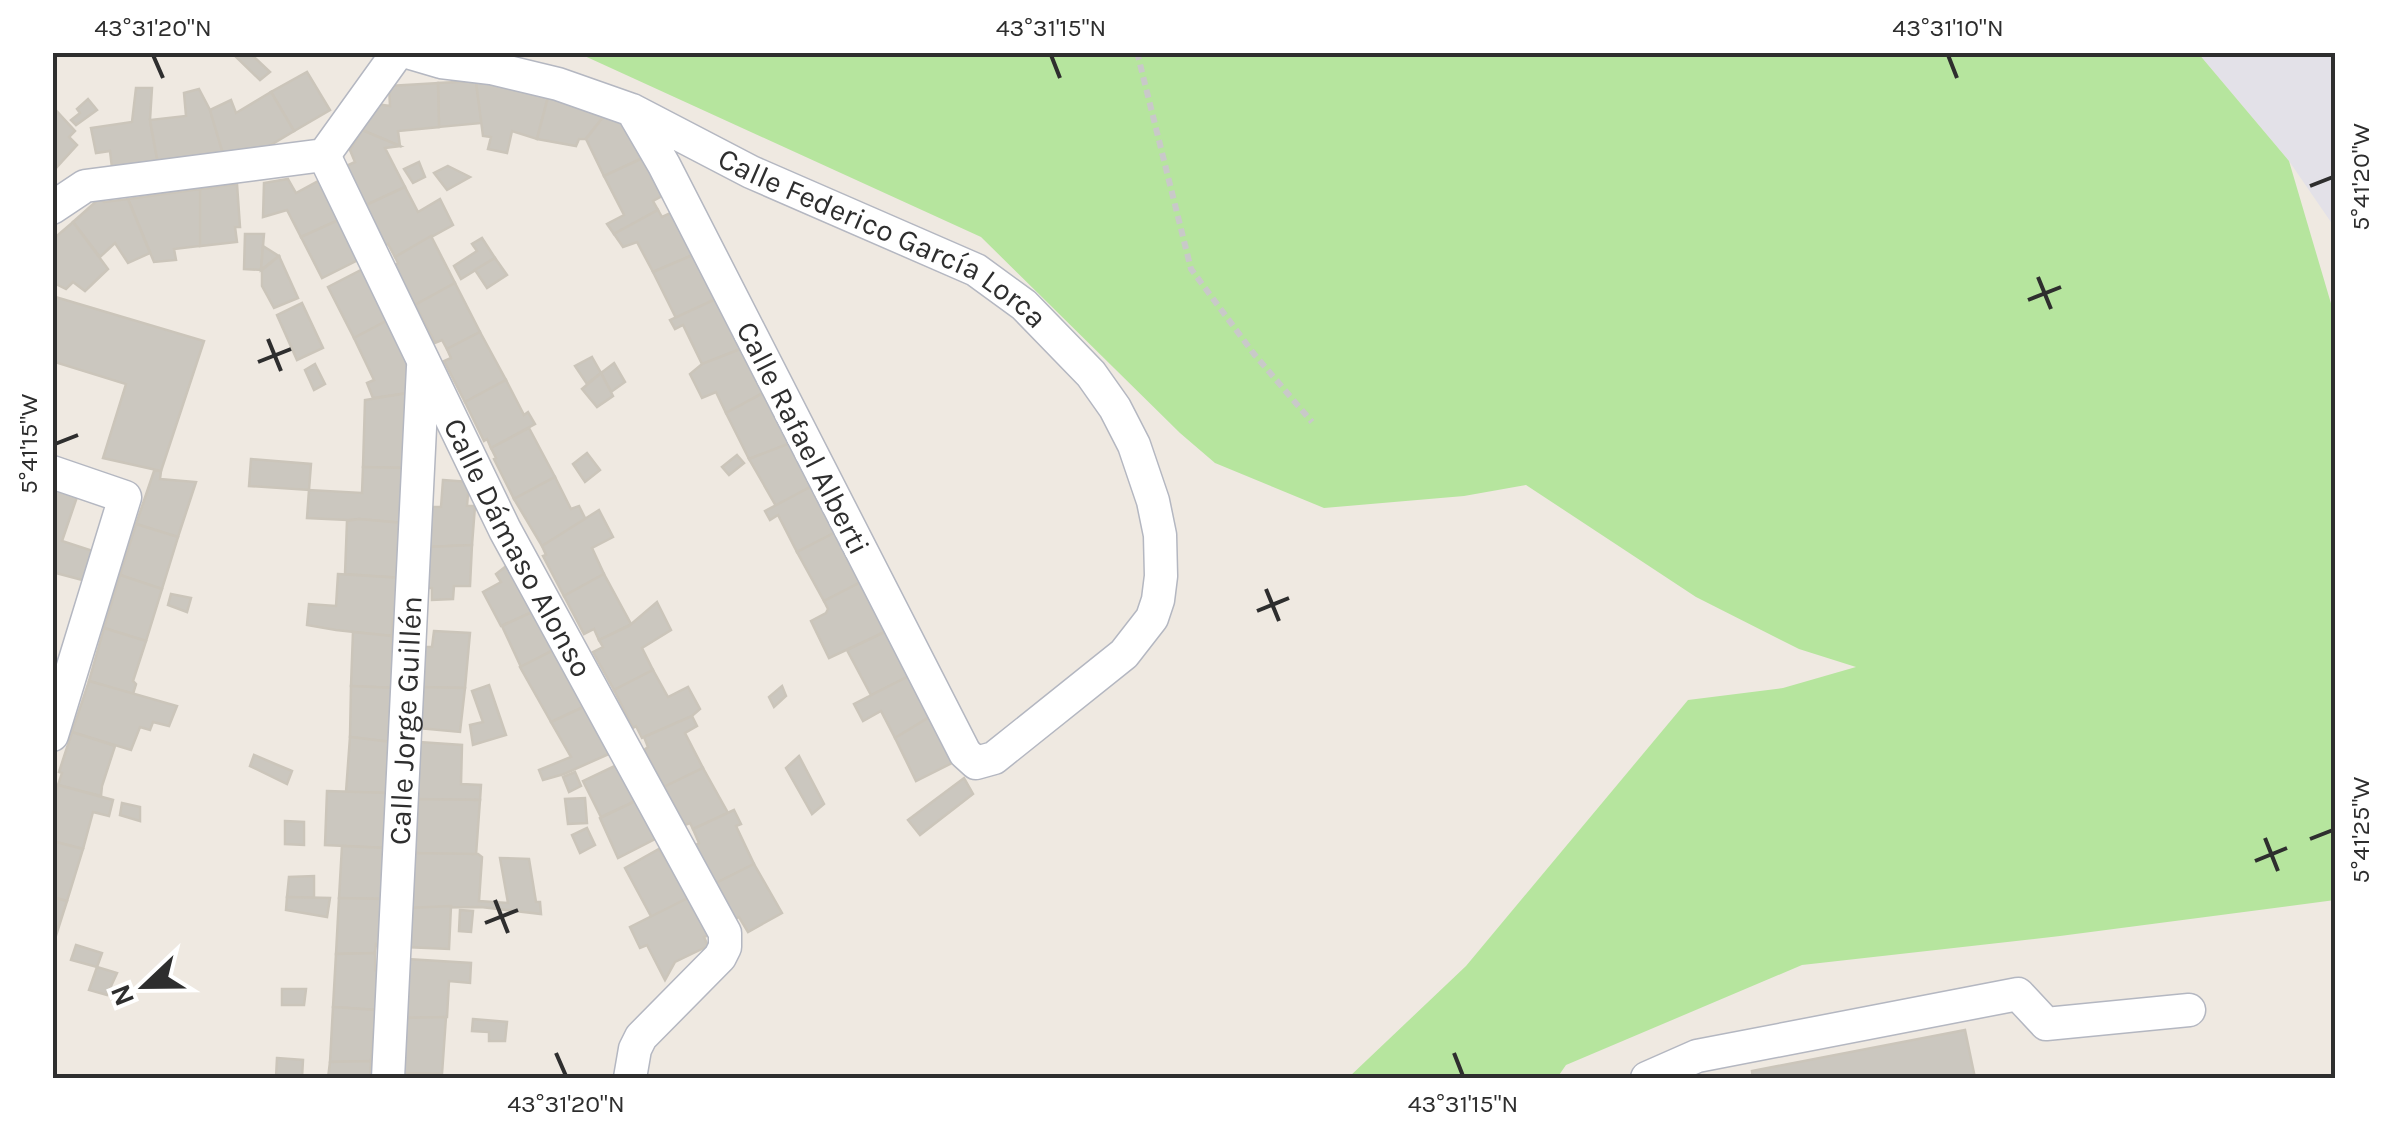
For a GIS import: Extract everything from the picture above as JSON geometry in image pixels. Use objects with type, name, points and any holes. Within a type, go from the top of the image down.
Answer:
[{"type":"street","points":[[54,203],[85,186],[324,154],[398,52]]},
{"type":"street","name":"Calle Federico García Lorca","points":[[407,52],[558,84],[632,110],[751,172],[976,270],[1024,305],[1091,374],[1134,445],[1154,501],[1160,536],[1158,600],[1152,618],[1124,654],[994,758],[976,763]]},
{"type":"street","name":"Calle Rafael Alberti","points":[[632,110],[664,165],[964,753],[976,763]]},
{"type":"street","name":"Calle Dámaso Alonso","points":[[324,154],[505,530],[725,932],[720,957],[640,1037],[630,1078]]},
{"type":"street","name":"Calle Jorge Guillén","points":[[388,1078],[423,363]]},
{"type":"street","points":[[52,472],[125,497],[52,735]]},
{"type":"street","points":[[1647,1078],[1698,1056],[2018,994],[2046,1024],[2189,1010]]},
{"type":"path","points":[[1137,52],[1191,269],[1254,354],[1312,422]]},
{"type":"shaded area","points":[[2198,53],[2335,53],[2335,228],[2289,161]]},
{"type":"green space","points":[[578,53],[2198,53],[2289,161],[2335,317],[2336,704],[2331,705],[2336,706],[2335,900],[1802,965],[1566,1065],[1557,1078],[1348,1078],[1466,966],[1688,700],[1783,688],[1856,667],[1799,649],[1696,597],[1526,485],[1464,496],[1324,508],[1215,463],[981,237]]},
{"type":"building","points":[[231,52],[256,52],[253,56],[270,72],[260,80]]},
{"type":"building","points":[[307,72],[330,110],[294,131],[271,92]]},
{"type":"building","points":[[476,81],[482,123],[439,127],[438,83]]},
{"type":"building","points":[[476,82],[503,84],[548,97],[537,139],[512,131],[507,153],[488,149],[491,137],[483,136]]},
{"type":"building","points":[[438,83],[439,127],[398,131],[400,146],[362,130],[377,104],[390,106],[389,86]]},
{"type":"building","points":[[136,88],[152,88],[150,120],[158,164],[112,168],[110,151],[96,153],[91,128],[132,122]]},
{"type":"building","points":[[199,89],[210,110],[224,157],[158,164],[150,120],[186,116],[184,93]]},
{"type":"building","points":[[271,92],[294,131],[254,155],[224,157],[210,110],[231,100],[236,113]]},
{"type":"building","points":[[548,97],[604,116],[576,146],[537,139]]},
{"type":"building","points":[[88,99],[97,110],[76,125],[71,120]]},
{"type":"building","points":[[52,106],[75,131],[69,137],[77,145],[57,167],[52,162]]},
{"type":"building","points":[[604,116],[627,120],[645,157],[604,176],[586,139]]},
{"type":"building","points":[[362,130],[400,146],[385,148],[405,187],[364,206],[344,167],[355,162],[350,150]]},
{"type":"building","points":[[645,157],[664,195],[653,201],[658,210],[614,234],[607,224],[624,215],[604,176]]},
{"type":"building","points":[[419,162],[425,177],[413,183],[404,169]]},
{"type":"building","points":[[448,166],[470,177],[447,190],[434,173]]},
{"type":"building","points":[[288,179],[296,193],[322,179],[343,218],[301,237],[287,210],[263,217],[264,183]]},
{"type":"building","points":[[237,184],[237,242],[200,246],[200,189]]},
{"type":"building","points":[[405,187],[418,212],[440,199],[453,225],[395,257],[388,244],[384,246],[364,206]]},
{"type":"building","points":[[200,189],[200,246],[174,249],[176,260],[154,262],[128,199]]},
{"type":"building","points":[[100,198],[104,202],[128,199],[150,253],[128,263],[115,243],[100,257],[73,222]]},
{"type":"building","points":[[658,210],[662,217],[673,212],[695,254],[653,272],[637,242],[623,247],[614,234]]},
{"type":"building","points":[[343,218],[364,257],[322,278],[301,237]]},
{"type":"building","points":[[73,222],[108,269],[85,291],[73,282],[66,289],[52,282],[52,240]]},
{"type":"building","points":[[245,234],[264,234],[261,270],[244,269]]},
{"type":"building","points":[[431,236],[455,283],[415,305],[394,266],[398,263],[395,257]]},
{"type":"building","points":[[482,238],[495,258],[461,279],[454,266],[477,251],[472,244]]},
{"type":"building","points":[[263,246],[279,256],[261,270]]},
{"type":"building","points":[[695,254],[718,298],[676,318],[653,272]]},
{"type":"building","points":[[279,256],[298,298],[274,308],[262,286],[262,270]]},
{"type":"building","points":[[495,258],[507,275],[487,288],[475,270]]},
{"type":"building","points":[[365,268],[392,318],[354,338],[328,287]]},
{"type":"building","points":[[455,283],[480,332],[447,349],[442,340],[435,343],[415,305]]},
{"type":"building","points":[[52,296],[204,341],[161,471],[103,458],[126,384],[55,362],[52,371]]},
{"type":"building","points":[[718,298],[743,348],[702,364],[683,325],[675,329],[670,320]]},
{"type":"building","points":[[302,303],[323,348],[297,360],[277,315]]},
{"type":"building","points":[[392,318],[408,357],[408,393],[373,398],[367,383],[374,380],[354,338]]},
{"type":"building","points":[[480,332],[506,380],[465,402],[444,361],[451,358],[447,349]]},
{"type":"building","points":[[743,348],[765,392],[726,413],[716,392],[702,398],[690,374],[702,364]]},
{"type":"building","points":[[592,357],[601,373],[587,384],[575,366]]},
{"type":"building","points":[[614,363],[625,382],[611,392],[601,373]]},
{"type":"building","points":[[315,364],[325,384],[314,390],[305,370]]},
{"type":"building","points":[[601,373],[613,396],[597,407],[582,389]]},
{"type":"building","points":[[506,380],[524,415],[528,412],[535,424],[491,448],[465,402]]},
{"type":"building","points":[[765,392],[793,442],[749,459],[726,413]]},
{"type":"building","points":[[408,393],[408,468],[363,467],[365,400]]},
{"type":"building","points":[[529,428],[555,477],[514,499],[491,448]]},
{"type":"building","points":[[793,442],[814,485],[776,506],[749,459]]},
{"type":"building","points":[[587,453],[600,470],[585,482],[573,464]]},
{"type":"building","points":[[737,455],[744,463],[729,475],[722,467]]},
{"type":"building","points":[[251,459],[311,464],[309,490],[249,486]]},
{"type":"building","points":[[363,467],[408,468],[403,523],[307,518],[309,490],[362,493]]},
{"type":"building","points":[[154,471],[161,471],[160,479],[196,482],[178,537],[136,524]]},
{"type":"building","points":[[555,477],[571,509],[579,506],[586,520],[542,546],[514,499]]},
{"type":"building","points":[[443,480],[469,482],[467,506],[475,506],[472,545],[428,547],[430,507],[441,507]]},
{"type":"building","points":[[814,485],[838,531],[797,552],[778,515],[770,520],[765,511]]},
{"type":"building","points":[[52,486],[78,494],[62,541],[96,552],[86,581],[52,572]]},
{"type":"building","points":[[599,510],[613,537],[592,548],[604,574],[564,596],[543,556],[546,555],[542,546]]},
{"type":"building","points":[[347,521],[403,523],[402,578],[345,574]]},
{"type":"building","points":[[136,524],[178,537],[162,589],[120,575]]},
{"type":"building","points":[[838,531],[863,581],[824,601],[797,552]]},
{"type":"building","points":[[472,545],[470,586],[454,586],[453,599],[432,600],[432,588],[427,588],[428,547]]},
{"type":"building","points":[[514,560],[541,608],[501,626],[483,592],[501,582],[496,574]]},
{"type":"building","points":[[338,574],[402,578],[399,619],[393,619],[392,636],[307,625],[309,604],[336,606]]},
{"type":"building","points":[[604,574],[631,624],[599,640],[594,629],[584,634],[564,596]]},
{"type":"building","points":[[120,575],[162,589],[146,641],[104,628]]},
{"type":"building","points":[[863,581],[889,630],[829,658],[811,621],[826,613],[824,601]]},
{"type":"building","points":[[171,594],[191,598],[187,612],[168,605]]},
{"type":"building","points":[[657,602],[671,630],[642,648],[653,670],[614,690],[593,652],[603,647],[599,640],[629,626]]},
{"type":"building","points":[[541,608],[555,649],[521,667],[502,626]]},
{"type":"building","points":[[104,628],[146,641],[133,681],[133,694],[89,681]]},
{"type":"building","points":[[889,630],[909,676],[871,695],[847,650]]},
{"type":"building","points":[[434,631],[470,633],[465,688],[420,687],[422,647],[432,647]]},
{"type":"building","points":[[353,632],[392,636],[392,643],[397,642],[395,688],[351,686]]},
{"type":"building","points":[[558,648],[592,703],[551,722],[520,667]]},
{"type":"building","points":[[653,670],[668,697],[688,687],[700,709],[642,738],[614,690]]},
{"type":"building","points":[[909,676],[933,715],[895,738],[881,711],[863,721],[854,704]]},
{"type":"building","points":[[89,681],[177,706],[169,726],[153,722],[150,730],[140,727],[131,750],[72,732]]},
{"type":"building","points":[[489,685],[506,735],[473,745],[470,725],[483,722],[472,691]]},
{"type":"building","points":[[351,686],[395,688],[392,742],[350,737]]},
{"type":"building","points":[[782,686],[786,696],[774,707],[769,697]]},
{"type":"building","points":[[420,687],[465,688],[460,732],[419,728]]},
{"type":"building","points":[[592,703],[611,753],[543,780],[539,770],[571,757],[551,722]]},
{"type":"building","points":[[933,715],[956,761],[916,781],[895,738]]},
{"type":"building","points":[[692,716],[697,726],[685,733],[703,768],[664,787],[644,750],[648,747],[644,737]]},
{"type":"building","points":[[72,732],[115,746],[101,796],[58,785]]},
{"type":"building","points":[[350,737],[392,742],[389,793],[346,792]]},
{"type":"building","points":[[419,742],[462,745],[461,784],[481,785],[480,800],[414,799]]},
{"type":"building","points":[[254,755],[292,771],[287,784],[250,766]]},
{"type":"building","points":[[799,756],[824,804],[812,814],[786,768]]},
{"type":"building","points":[[623,762],[642,798],[601,817],[583,781]]},
{"type":"building","points":[[703,768],[728,813],[693,829],[690,823],[685,825],[664,787]]},
{"type":"building","points":[[575,772],[581,786],[569,792],[563,777]]},
{"type":"building","points":[[964,778],[973,794],[920,835],[908,820]]},
{"type":"building","points":[[58,785],[113,800],[109,816],[93,812],[83,849],[52,841],[52,795]]},
{"type":"building","points":[[327,791],[389,793],[387,848],[325,845]]},
{"type":"building","points":[[585,798],[587,823],[568,824],[565,799]]},
{"type":"building","points":[[642,798],[661,836],[618,858],[600,818]]},
{"type":"building","points":[[414,799],[480,800],[476,855],[412,853]]},
{"type":"building","points":[[122,803],[140,807],[140,821],[120,815]]},
{"type":"building","points":[[734,810],[741,824],[736,826],[754,864],[714,884],[694,846],[699,843],[693,829]]},
{"type":"building","points":[[285,821],[304,822],[304,845],[285,844]]},
{"type":"building","points":[[587,828],[595,845],[580,853],[572,835]]},
{"type":"building","points":[[52,841],[83,849],[67,901],[52,897]]},
{"type":"building","points":[[342,846],[387,848],[384,899],[339,898]]},
{"type":"building","points":[[659,849],[666,860],[670,858],[690,897],[652,918],[625,868]]},
{"type":"building","points":[[412,853],[478,854],[482,857],[479,901],[508,903],[500,858],[529,859],[541,914],[481,907],[408,908]]},
{"type":"building","points":[[754,864],[782,913],[748,932],[739,917],[732,920],[714,884]]},
{"type":"building","points":[[314,876],[314,898],[287,897],[289,877]]},
{"type":"building","points":[[52,897],[67,901],[52,948]]},
{"type":"building","points":[[287,897],[330,898],[327,917],[286,910]]},
{"type":"building","points":[[690,897],[709,935],[704,937],[708,946],[675,962],[665,980],[647,945],[640,948],[630,927]]},
{"type":"building","points":[[339,898],[384,899],[381,945],[376,944],[375,953],[336,954]]},
{"type":"building","points":[[451,906],[449,949],[405,947],[408,908]]},
{"type":"building","points":[[460,910],[473,911],[471,932],[459,931]]},
{"type":"building","points":[[76,945],[102,953],[97,967],[71,960]]},
{"type":"building","points":[[375,953],[376,1010],[333,1007],[336,954]]},
{"type":"building","points":[[407,959],[471,963],[470,983],[449,981],[447,1017],[402,1018]]},
{"type":"building","points":[[97,967],[117,973],[107,995],[89,990]]},
{"type":"building","points":[[282,989],[306,989],[304,1005],[282,1005]]},
{"type":"building","points":[[333,1007],[376,1010],[371,1061],[330,1062]]},
{"type":"building","points":[[446,1017],[442,1074],[400,1073],[402,1018]]},
{"type":"building","points":[[473,1019],[507,1022],[505,1041],[489,1041],[489,1032],[472,1031]]},
{"type":"building","points":[[1965,1030],[1975,1078],[1753,1078],[1752,1071]]},
{"type":"building","points":[[277,1058],[303,1060],[302,1078],[276,1078]]},
{"type":"building","points":[[371,1061],[370,1078],[328,1078],[330,1062]]}]
